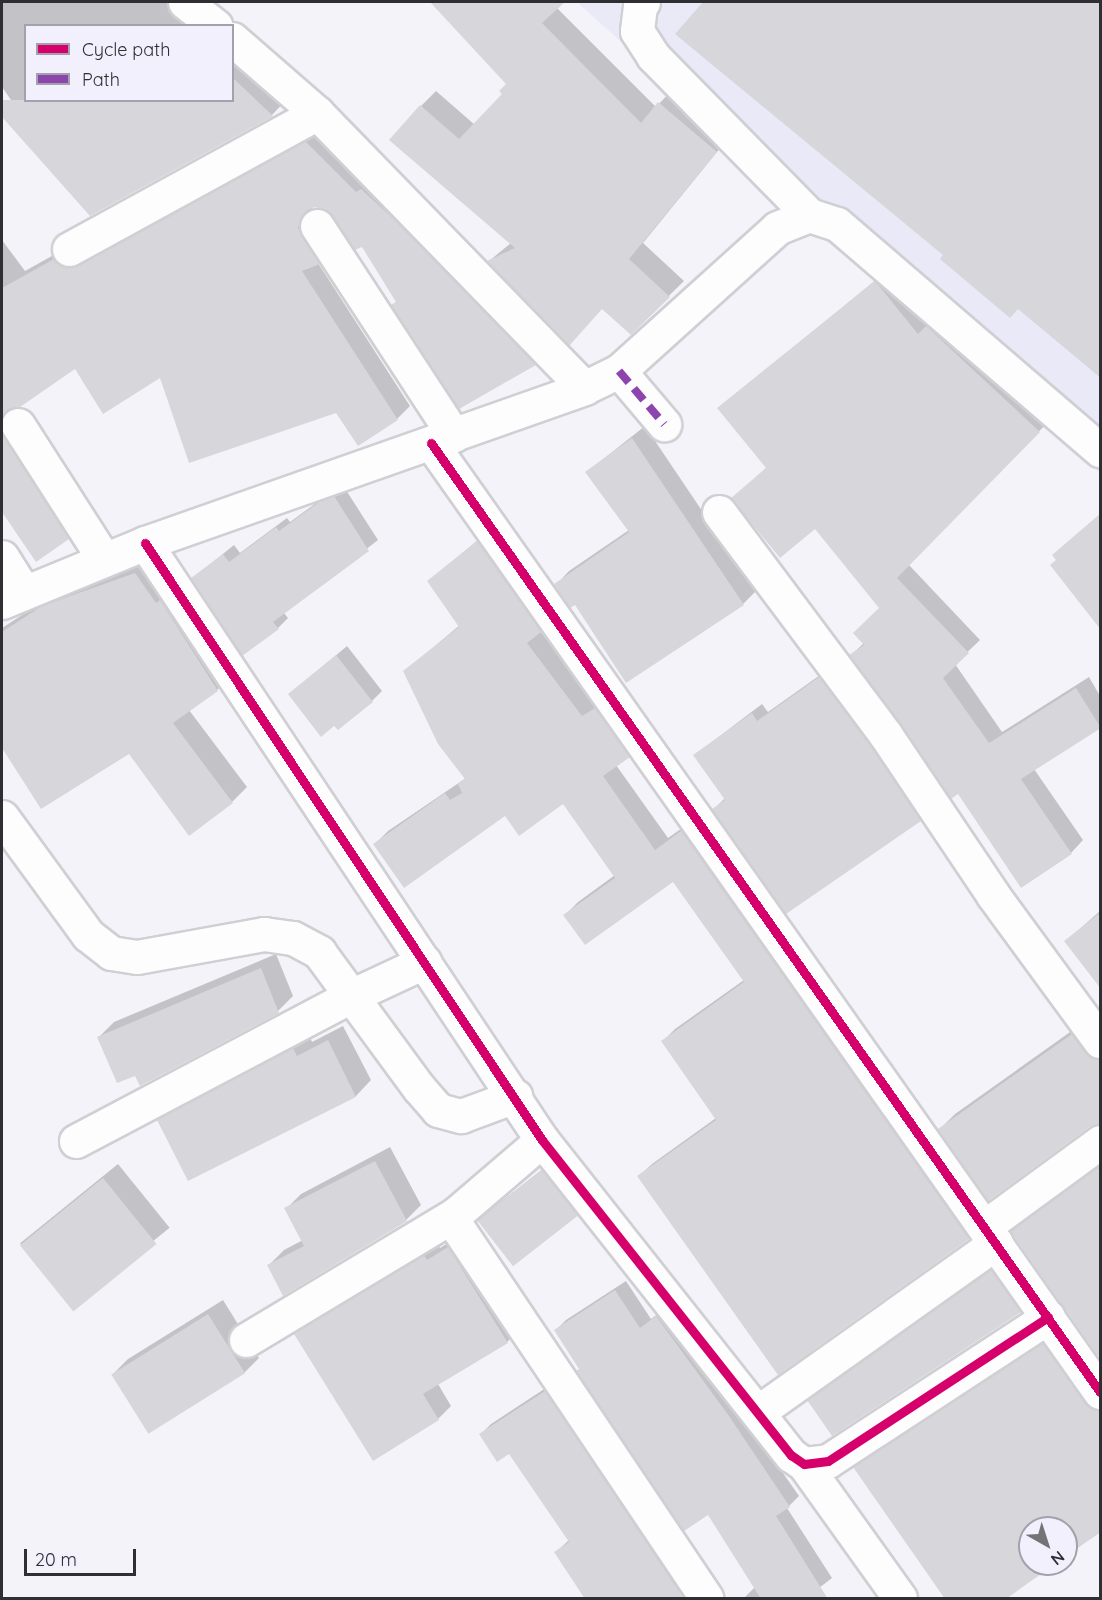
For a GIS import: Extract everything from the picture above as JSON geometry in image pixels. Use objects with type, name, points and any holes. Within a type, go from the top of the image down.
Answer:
[{"type":"street","points":[[185,2],[213,24]]},
{"type":"street","points":[[643,2],[640,6],[637,31],[653,56],[809,216],[837,224],[1101,450]]},
{"type":"street","points":[[234,41],[317,113],[584,388]]},
{"type":"street","points":[[69,249],[317,113]]},
{"type":"street","points":[[2,557],[13,597],[145,543],[584,388],[619,371],[777,228],[809,216]]},
{"type":"street","points":[[317,226],[443,439],[990,1235],[1101,1392]]},
{"type":"street","points":[[619,371],[664,424]]},
{"type":"street","points":[[18,425],[104,559]]},
{"type":"street","points":[[719,512],[885,734],[993,895],[1101,1041]]},
{"type":"street","points":[[145,543],[542,1140],[791,1455],[804,1464],[900,1599]]},
{"type":"street","points":[[2,817],[88,934],[111,953],[137,957],[264,934],[294,938],[319,952],[438,1110],[461,1116],[514,1096]]},
{"type":"street","points":[[76,1141],[351,996],[424,962]]},
{"type":"street","points":[[246,1340],[454,1215],[542,1140]]},
{"type":"street","points":[[758,1412],[990,1235],[1101,1142]]},
{"type":"street","points":[[454,1215],[451,1218],[706,1599]]},
{"type":"street","points":[[804,1464],[828,1461],[1048,1317]]},
{"type":"shaded area","points":[[581,2],[1100,2],[1100,473],[579,4]]},
{"type":"building","points":[[430,2],[565,2],[542,23],[641,123],[658,102],[717,152],[629,259],[670,297],[631,335],[602,309],[569,346],[487,261],[515,248],[389,140],[420,105],[459,139],[502,94],[499,91],[506,84]]},
{"type":"building","points":[[703,2],[1101,2],[1101,378],[1018,309],[1010,318],[940,259],[943,255],[675,34]]},
{"type":"building","points":[[234,79],[273,116],[90,216],[2,117],[2,100],[24,100],[24,102],[234,102]]},
{"type":"building","points":[[305,141],[356,192],[361,189],[398,223],[536,365],[459,409],[391,305],[396,302],[362,247],[355,250],[332,215],[325,209],[315,207],[307,210],[301,217],[298,228],[320,264],[302,271],[398,420],[358,446],[336,413],[189,463],[160,378],[103,414],[75,369],[20,407],[8,409],[2,416],[2,288],[54,259],[68,268],[78,265]]},
{"type":"building","points":[[875,281],[918,334],[926,326],[1040,432],[897,578],[969,653],[943,678],[989,743],[1076,688],[1101,728],[1021,779],[1072,854],[1021,888],[958,794],[951,799],[901,724],[849,655],[864,645],[853,633],[879,608],[815,529],[780,558],[731,498],[766,468],[717,408]]},
{"type":"building","points":[[2,433],[69,539],[36,562],[2,512]]},
{"type":"building","points":[[632,438],[744,605],[626,683],[575,605],[570,608],[554,584],[629,532],[585,472]]},
{"type":"building","points":[[334,496],[369,551],[273,622],[279,629],[242,656],[191,578],[223,554],[229,562],[276,527],[279,531],[322,500]]},
{"type":"building","points":[[1101,513],[1101,630],[1050,565],[1056,560],[1052,555]]},
{"type":"building","points":[[477,541],[541,632],[527,643],[582,716],[595,708],[630,757],[603,776],[655,850],[681,831],[969,1239],[778,1375],[637,1176],[716,1120],[661,1041],[744,982],[673,882],[585,945],[563,915],[615,878],[563,804],[519,836],[505,816],[404,888],[373,844],[445,793],[450,800],[462,793],[458,784],[465,779],[438,744],[403,671],[459,627],[427,581]]},
{"type":"building","points":[[135,573],[156,603],[160,600],[218,691],[173,723],[233,803],[189,836],[129,754],[41,809],[2,748],[2,632],[42,606]]},
{"type":"building","points":[[336,655],[373,702],[338,730],[334,726],[321,737],[288,694]]},
{"type":"building","points":[[819,677],[870,745],[921,821],[786,914],[712,809],[725,800],[693,755],[752,713],[757,721]]},
{"type":"building","points":[[1101,912],[1101,989],[1064,941]]},
{"type":"building","points":[[261,968],[279,1013],[140,1086],[135,1076],[117,1083],[97,1037]]},
{"type":"building","points":[[1072,1034],[1085,1053],[1101,1059],[1101,1124],[1089,1127],[988,1201],[938,1129]]},
{"type":"building","points":[[328,1040],[356,1097],[188,1181],[157,1120],[293,1048],[297,1056]]},
{"type":"building","points":[[375,1161],[407,1221],[283,1296],[267,1265],[304,1246],[284,1208]]},
{"type":"building","points":[[1097,1167],[1101,1172],[1101,1360],[1010,1231]]},
{"type":"building","points":[[542,1170],[578,1216],[513,1266],[477,1220]]},
{"type":"building","points":[[103,1178],[156,1244],[73,1311],[20,1245]]},
{"type":"building","points":[[448,1247],[508,1343],[423,1394],[439,1420],[373,1461],[294,1334],[424,1255],[427,1260]]},
{"type":"building","points":[[991,1270],[1021,1312],[832,1436],[807,1400]]},
{"type":"building","points":[[615,1290],[640,1328],[656,1316],[729,1416],[790,1507],[776,1516],[828,1599],[761,1599],[708,1515],[684,1531],[576,1371],[579,1369],[554,1330]]},
{"type":"building","points":[[208,1314],[245,1373],[148,1434],[111,1374]]},
{"type":"building","points":[[1043,1343],[1085,1403],[1092,1409],[1101,1411],[1101,1532],[1078,1548],[1078,1516],[1018,1516],[1018,1576],[1038,1576],[1006,1599],[945,1599],[853,1467]]},
{"type":"building","points":[[545,1391],[684,1599],[585,1599],[554,1552],[569,1542],[509,1454],[497,1462],[479,1434]]},
{"type":"marked path","points":[[619,371],[664,424]]},
{"type":"cycle path","points":[[431,443],[1100,1392]]},
{"type":"cycle path","points":[[145,543],[542,1140],[791,1455],[804,1464],[828,1461],[1048,1317]]}]
